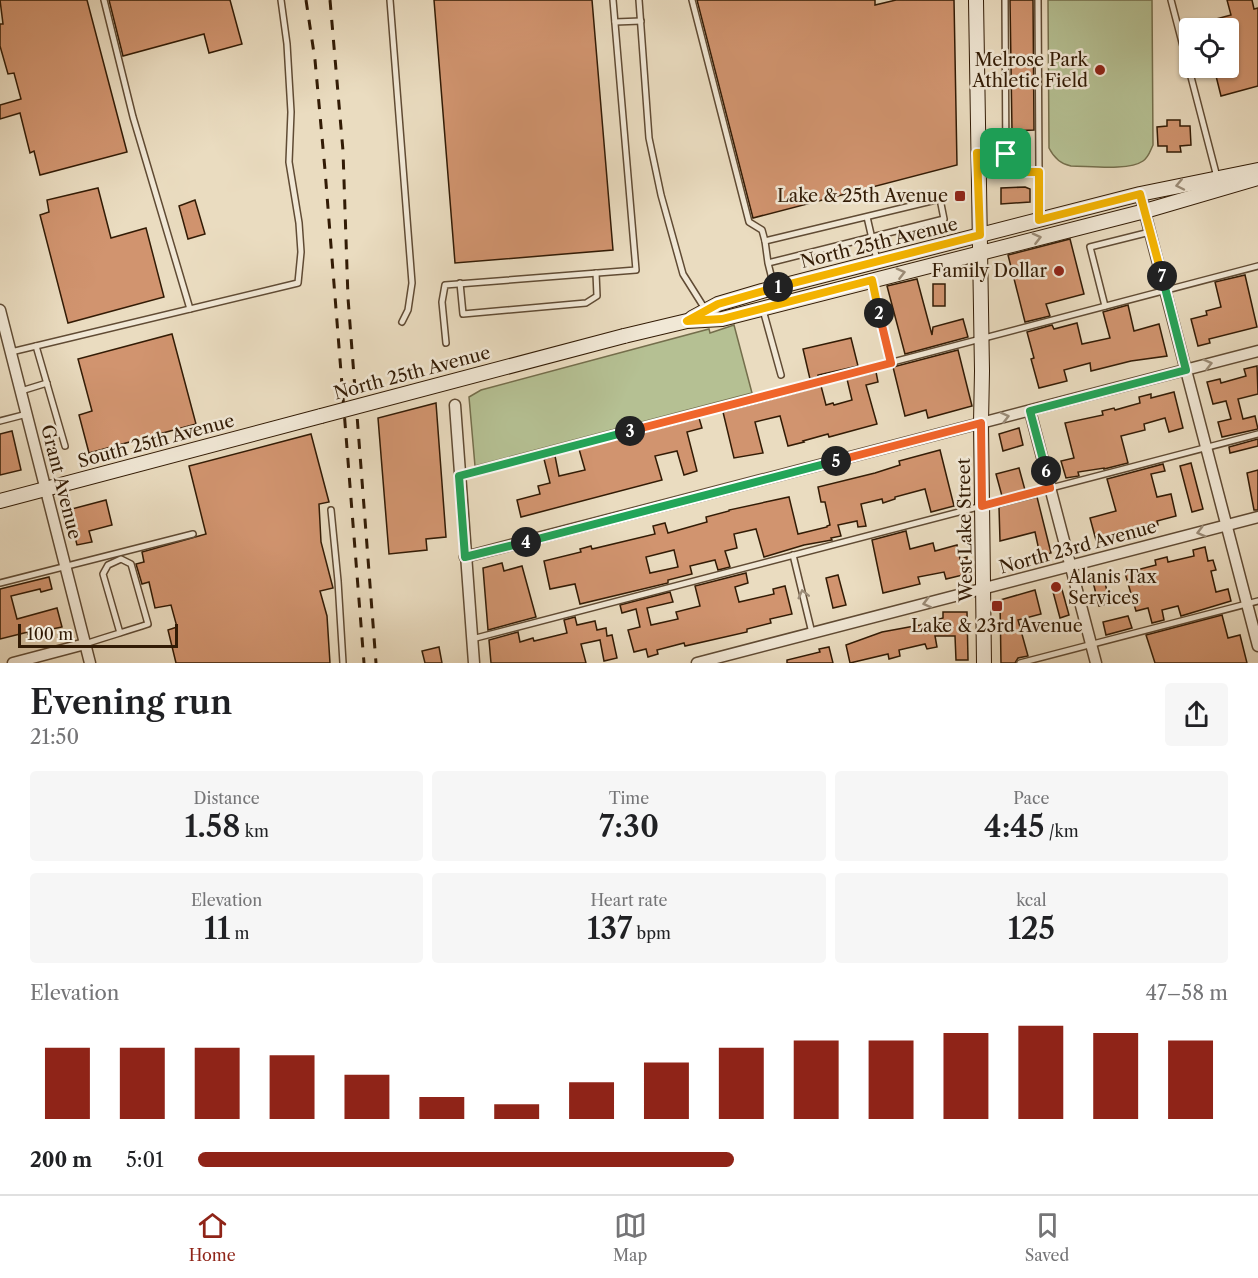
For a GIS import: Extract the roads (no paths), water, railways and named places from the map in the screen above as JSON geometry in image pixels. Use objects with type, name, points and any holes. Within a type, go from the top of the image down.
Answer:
[{"type":"main road","name":"West Lake Street","points":[[976,0],[982,339],[984,663]]},
{"type":"main road","name":"North 25th Avenue","points":[[687,321],[718,304],[774,288],[1140,194],[1258,170]]},
{"type":"main road","name":"North 25th Avenue","points":[[321,416],[624,336],[687,321],[722,319],[1145,211],[1258,178]]},
{"type":"main road","name":"South 25th Avenue","points":[[0,501],[321,416]]},
{"type":"street","points":[[1140,194],[1227,525],[1253,603],[1258,646]]},
{"type":"street","name":"Grant Avenue","points":[[0,310],[7,348],[21,391],[90,663]]},
{"type":"street","points":[[465,557],[1258,351]]},
{"type":"street","points":[[454,405],[474,663]]},
{"type":"street","points":[[1030,411],[1096,663]]},
{"type":"street","name":"North 23rd Avenue","points":[[697,663],[1258,517]]},
{"type":"street","points":[[13,663],[85,644]]},
{"type":"lane","points":[[104,0],[133,117],[189,309]]},
{"type":"lane","points":[[7,348],[36,346],[298,283],[301,252],[299,223],[289,162],[291,112],[287,44],[281,0]]},
{"type":"lane","points":[[390,0],[412,283],[408,310],[402,322]]},
{"type":"lane","points":[[446,343],[442,302],[445,285],[636,270],[613,0]]},
{"type":"lane","points":[[639,0],[649,138],[660,195],[683,274],[706,310]]},
{"type":"lane","points":[[692,0],[748,222],[762,230],[774,288]]},
{"type":"lane","points":[[1005,0],[1006,170],[1009,172],[1039,172]]},
{"type":"lane","points":[[1038,0],[1039,220]]},
{"type":"lane","points":[[1171,0],[1217,177]]},
{"type":"lane","points":[[615,22],[641,21]]},
{"type":"lane","points":[[977,153],[1006,154]]},
{"type":"lane","points":[[765,241],[940,199],[944,219],[768,263]]},
{"type":"lane","points":[[867,217],[878,262]]},
{"type":"lane","points":[[1105,306],[1090,248],[1150,232]]},
{"type":"lane","points":[[459,476],[1258,266]]},
{"type":"lane","points":[[460,283],[463,314],[586,303],[597,296],[596,273]]},
{"type":"lane","points":[[872,280],[891,363]]},
{"type":"lane","points":[[763,308],[782,375]]},
{"type":"lane","points":[[36,346],[65,446]]},
{"type":"lane","points":[[21,391],[47,383]]},
{"type":"lane","points":[[0,421],[27,414]]},
{"type":"lane","points":[[472,639],[1258,434]]},
{"type":"lane","points":[[330,510],[338,581],[343,663]]},
{"type":"lane","points":[[0,583],[193,534]]},
{"type":"lane","points":[[793,555],[813,633]]},
{"type":"lane","points":[[85,644],[117,634],[148,624],[130,564],[121,560],[108,565],[103,574],[117,634]]},
{"type":"lane","points":[[1020,663],[1253,603]]},
{"type":"railway","points":[[306,0],[315,60],[325,170],[364,663]]},
{"type":"railway","points":[[330,0],[343,151],[348,298],[376,663]]},
{"type":"place","name":"Melrose Park Athletic Field","points":[[1100,70]]},
{"type":"place","name":"Lake & 25th Avenue","points":[[960,196]]},
{"type":"place","name":"Family Dollar","points":[[1059,271]]},
{"type":"place","name":"Alanis Tax Services","points":[[1056,587]]},
{"type":"place","name":"Lake & 23rd Avenue","points":[[997,606]]}]
